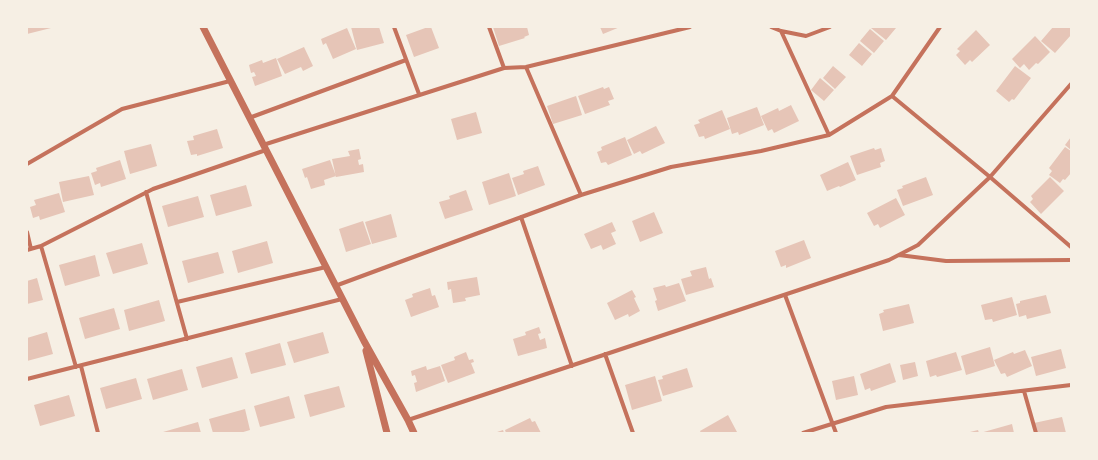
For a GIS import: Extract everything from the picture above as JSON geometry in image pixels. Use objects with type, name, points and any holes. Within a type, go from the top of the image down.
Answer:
[{"type":"street","points":[[203,27],[335,286],[414,433]]},
{"type":"street","points":[[394,27],[419,94]]},
{"type":"street","points":[[489,27],[504,68]]},
{"type":"street","points":[[27,232],[29,250],[41,246],[153,189],[419,94],[504,68],[526,67],[690,27]]},
{"type":"street","points":[[771,27],[781,31],[806,36],[830,27]]},
{"type":"street","points":[[335,286],[581,195],[671,167],[761,151],[829,135],[892,96],[940,27]]},
{"type":"street","points":[[781,31],[829,135]]},
{"type":"street","points":[[250,118],[406,60]]},
{"type":"street","points":[[526,67],[581,195]]},
{"type":"street","points":[[27,164],[122,109],[230,81]]},
{"type":"street","points":[[408,420],[889,260],[899,255],[918,245],[990,177],[1071,84]]},
{"type":"street","points":[[892,96],[990,177],[1071,247]]},
{"type":"street","points":[[146,192],[187,339]]},
{"type":"street","points":[[521,217],[572,366]]},
{"type":"street","points":[[41,246],[76,367]]},
{"type":"street","points":[[899,255],[946,261],[1071,260]]},
{"type":"street","points":[[177,302],[326,267]]},
{"type":"street","points":[[784,295],[836,433]]},
{"type":"street","points":[[27,379],[342,299]]},
{"type":"street","points":[[364,341],[386,433]]},
{"type":"street","points":[[604,354],[633,433]]},
{"type":"street","points":[[81,366],[98,433]]},
{"type":"street","points":[[803,433],[886,407],[1071,385]]},
{"type":"street","points":[[1024,391],[1036,433]]},
{"type":"building","points":[[27,27],[51,27],[51,28],[27,34]]},
{"type":"building","points":[[351,27],[379,27],[384,43],[357,50]]},
{"type":"building","points":[[431,27],[439,48],[414,57],[406,35]]},
{"type":"building","points":[[493,27],[527,27],[529,35],[524,37],[525,38],[499,46]]},
{"type":"building","points":[[600,27],[620,27],[603,34]]},
{"type":"building","points":[[1053,27],[1071,27],[1071,35],[1055,53],[1041,41]]},
{"type":"building","points":[[347,28],[356,49],[333,59],[326,43],[323,45],[321,39]]},
{"type":"building","points":[[871,28],[896,28],[886,40]]},
{"type":"building","points":[[870,29],[884,41],[874,53],[860,41]]},
{"type":"building","points":[[976,30],[990,45],[972,62],[970,60],[965,65],[956,55],[960,51],[957,49]]},
{"type":"building","points":[[1035,36],[1050,52],[1038,64],[1036,63],[1029,70],[1024,64],[1020,68],[1012,59]]},
{"type":"building","points":[[859,43],[872,54],[862,66],[849,55]]},
{"type":"building","points":[[304,47],[313,66],[303,71],[301,67],[285,74],[277,59]]},
{"type":"building","points":[[276,58],[282,76],[255,86],[252,77],[256,76],[254,72],[251,73],[249,65],[262,60],[263,63]]},
{"type":"building","points":[[833,66],[846,77],[835,89],[823,78]]},
{"type":"building","points":[[1015,66],[1031,78],[1014,100],[1012,99],[1009,102],[996,91]]},
{"type":"building","points":[[820,78],[834,90],[824,101],[811,90]]},
{"type":"building","points":[[603,87],[604,89],[609,87],[614,99],[608,101],[610,105],[585,114],[578,96]]},
{"type":"building","points":[[576,96],[582,115],[553,124],[547,106]]},
{"type":"building","points":[[791,105],[799,121],[774,133],[772,129],[768,131],[761,116],[778,108],[779,111]]},
{"type":"building","points":[[757,107],[764,125],[739,135],[738,132],[732,134],[727,118]]},
{"type":"building","points":[[722,110],[730,129],[705,139],[704,136],[699,137],[694,125],[700,123],[698,120]]},
{"type":"building","points":[[476,112],[482,133],[457,140],[451,119]]},
{"type":"building","points":[[656,126],[665,143],[642,154],[640,151],[634,154],[627,140]]},
{"type":"building","points":[[217,129],[223,148],[197,156],[197,154],[191,155],[187,141],[194,140],[193,136]]},
{"type":"building","points":[[625,137],[632,155],[608,165],[606,162],[601,163],[597,152],[602,150],[601,147]]},
{"type":"building","points":[[1071,137],[1071,150],[1065,145]]},
{"type":"building","points":[[151,144],[157,166],[130,174],[124,151]]},
{"type":"building","points":[[1065,147],[1071,151],[1071,173],[1060,183],[1049,175],[1052,171],[1049,168]]},
{"type":"building","points":[[874,148],[875,150],[881,148],[885,161],[880,163],[881,167],[857,175],[850,156]]},
{"type":"building","points":[[359,149],[361,159],[358,160],[359,165],[363,164],[364,172],[336,177],[332,159],[350,156],[348,151]]},
{"type":"building","points":[[120,160],[126,179],[101,187],[100,183],[95,185],[91,173],[97,171],[96,168]]},
{"type":"building","points":[[330,160],[336,176],[324,180],[325,185],[311,189],[307,177],[305,178],[302,169]]},
{"type":"building","points":[[848,162],[856,180],[827,191],[820,175]]},
{"type":"building","points":[[538,166],[545,185],[518,195],[512,178],[524,174],[523,171]]},
{"type":"building","points":[[509,173],[516,196],[489,205],[482,182]]},
{"type":"building","points":[[89,176],[94,195],[63,202],[59,182]]},
{"type":"building","points":[[926,177],[933,195],[903,206],[897,190],[903,188],[902,186]]},
{"type":"building","points":[[1050,177],[1064,191],[1041,214],[1030,202],[1033,199],[1031,196]]},
{"type":"building","points":[[246,185],[252,206],[216,216],[210,195]]},
{"type":"building","points":[[466,190],[473,210],[445,219],[439,202],[450,199],[449,196]]},
{"type":"building","points":[[59,193],[65,212],[40,220],[39,216],[33,218],[30,207],[36,205],[34,200]]},
{"type":"building","points":[[198,196],[204,217],[168,227],[162,206]]},
{"type":"building","points":[[896,198],[905,215],[880,228],[878,224],[874,226],[867,213]]},
{"type":"building","points":[[654,212],[663,233],[640,242],[632,221]]},
{"type":"building","points":[[391,214],[397,237],[372,244],[365,222]]},
{"type":"building","points":[[363,221],[371,244],[346,252],[339,229]]},
{"type":"building","points":[[612,222],[616,231],[611,233],[616,244],[603,250],[601,245],[591,249],[584,234]]},
{"type":"building","points":[[804,240],[811,258],[786,268],[786,265],[781,267],[775,251]]},
{"type":"building","points":[[267,241],[273,263],[238,273],[232,251]]},
{"type":"building","points":[[142,243],[148,264],[113,274],[106,253]]},
{"type":"building","points":[[218,252],[224,273],[188,283],[182,261]]},
{"type":"building","points":[[95,255],[100,276],[65,286],[59,265]]},
{"type":"building","points":[[706,267],[709,279],[711,278],[714,287],[686,295],[681,279],[692,276],[690,271]]},
{"type":"building","points":[[477,277],[480,295],[465,298],[466,301],[453,303],[451,289],[448,290],[447,282]]},
{"type":"building","points":[[37,278],[43,300],[27,304],[27,281]]},
{"type":"building","points":[[679,283],[686,301],[658,311],[655,301],[657,300],[653,288],[665,285],[666,287]]},
{"type":"building","points":[[430,288],[432,296],[435,295],[439,307],[411,317],[405,300],[413,297],[412,294]]},
{"type":"building","points":[[632,290],[636,297],[634,298],[640,311],[629,317],[628,314],[615,320],[607,303]]},
{"type":"building","points":[[1046,295],[1051,313],[1027,319],[1026,315],[1019,317],[1016,304],[1020,303],[1020,301]]},
{"type":"building","points":[[1012,297],[1017,315],[993,322],[992,319],[985,320],[981,305]]},
{"type":"building","points":[[159,300],[165,321],[129,331],[124,310]]},
{"type":"building","points":[[909,304],[914,323],[883,331],[879,314],[884,312],[883,310]]},
{"type":"building","points":[[114,308],[120,329],[85,339],[79,318]]},
{"type":"building","points":[[539,327],[541,333],[538,334],[540,340],[545,338],[547,348],[518,356],[513,339],[526,335],[525,332]]},
{"type":"building","points":[[47,332],[53,354],[27,361],[27,338]]},
{"type":"building","points":[[323,332],[329,353],[294,363],[287,342]]},
{"type":"building","points":[[280,343],[286,365],[251,374],[245,353]]},
{"type":"building","points":[[990,347],[995,366],[966,375],[961,356]]},
{"type":"building","points":[[1061,349],[1066,368],[1036,376],[1031,357]]},
{"type":"building","points":[[1025,350],[1032,366],[1007,377],[1005,373],[1001,374],[994,360],[1013,352],[1014,354]]},
{"type":"building","points":[[466,352],[469,360],[473,359],[474,362],[471,363],[475,373],[448,383],[441,365],[455,360],[454,357]]},
{"type":"building","points":[[956,352],[962,370],[937,377],[936,375],[930,377],[926,361]]},
{"type":"building","points":[[232,357],[238,378],[202,388],[196,367]]},
{"type":"building","points":[[915,362],[918,376],[903,380],[900,365]]},
{"type":"building","points":[[890,363],[896,382],[871,391],[870,388],[865,390],[860,374]]},
{"type":"building","points":[[426,366],[427,370],[440,366],[445,381],[416,392],[414,383],[417,382],[415,375],[412,376],[411,371]]},
{"type":"building","points":[[687,368],[693,387],[663,396],[658,380],[663,379],[662,376]]},
{"type":"building","points":[[182,369],[188,390],[153,400],[147,379]]},
{"type":"building","points":[[655,376],[662,401],[632,410],[625,385]]},
{"type":"building","points":[[854,376],[858,395],[836,400],[832,381]]},
{"type":"building","points":[[136,378],[142,399],[106,409],[100,388]]},
{"type":"building","points":[[339,386],[345,407],[310,417],[304,395]]},
{"type":"building","points":[[69,395],[75,416],[40,426],[34,405]]},
{"type":"building","points":[[289,396],[295,418],[260,427],[254,406]]},
{"type":"building","points":[[245,409],[250,430],[240,433],[213,433],[209,419]]},
{"type":"building","points":[[728,415],[737,432],[701,433],[700,431]]},
{"type":"building","points":[[1062,417],[1066,433],[1037,433],[1034,423]]},
{"type":"building","points":[[530,418],[532,422],[535,421],[541,433],[506,433],[505,430]]},
{"type":"building","points":[[198,422],[201,433],[163,433],[163,432]]},
{"type":"building","points":[[1012,424],[1014,433],[980,433]]},
{"type":"building","points":[[503,430],[504,433],[494,433]]},
{"type":"building","points":[[978,430],[979,433],[970,433],[970,432]]}]
